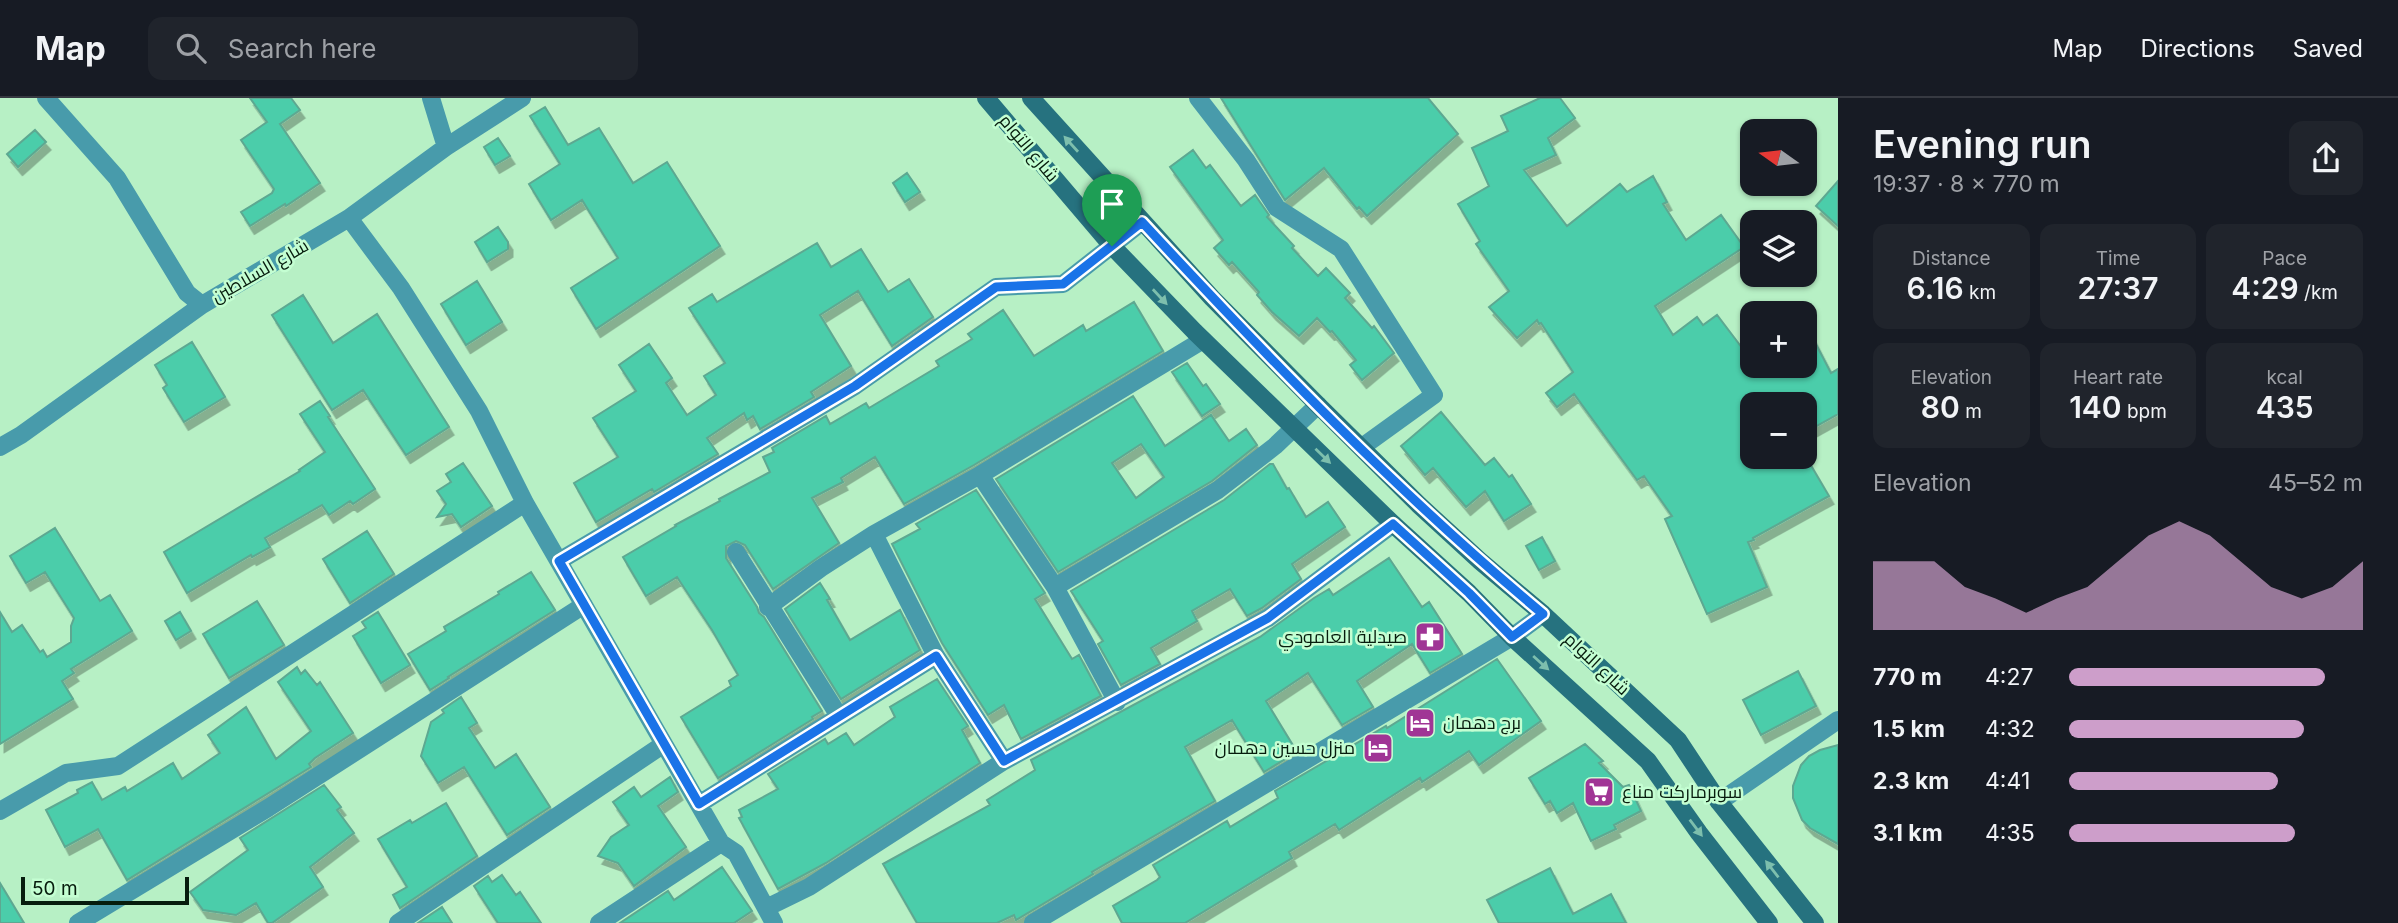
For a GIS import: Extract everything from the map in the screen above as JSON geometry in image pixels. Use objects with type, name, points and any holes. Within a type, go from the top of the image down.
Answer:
[{"type":"main road","name":"شارع التوام","points":[[986,98],[1112,246],[1203,340],[1512,637],[1648,761],[1699,833],[1769,923]]},
{"type":"main road","name":"شارع التوام","points":[[1031,98],[1212,298],[1318,405],[1459,542],[1543,614],[1678,740],[1719,802],[1815,923]]},
{"type":"street","points":[[46,98],[117,178],[187,293],[202,304]]},
{"type":"street","points":[[431,98],[446,147]]},
{"type":"street","name":"شارع السلاطين","points":[[0,447],[21,435],[202,304],[349,218],[446,147],[522,98]]},
{"type":"street","points":[[1198,98],[1246,160],[1277,208],[1341,249],[1434,395],[1362,447]]},
{"type":"street","points":[[349,218],[401,288],[479,411],[525,503],[721,843],[736,853],[770,916],[809,887],[1004,761],[1268,618],[1393,524]]},
{"type":"street","points":[[559,561],[855,386],[996,287],[1063,284],[1142,222]]},
{"type":"street","points":[[768,607],[874,534],[980,475],[1203,340]]},
{"type":"street","points":[[1055,587],[1218,490],[1275,446],[1318,405]]},
{"type":"street","points":[[980,475],[1055,587],[1117,702]]},
{"type":"street","points":[[0,811],[66,773],[118,766],[525,503]]},
{"type":"street","points":[[874,534],[936,656],[1004,761]]},
{"type":"street","points":[[736,552],[768,607],[839,716]]},
{"type":"street","points":[[78,923],[268,808],[584,605]]},
{"type":"street","points":[[1033,923],[1512,637],[1543,614]]},
{"type":"street","points":[[699,804],[936,656]]},
{"type":"street","points":[[1719,802],[1838,720]]},
{"type":"street","points":[[398,923],[664,744]]},
{"type":"street","points":[[599,923],[721,843]]},
{"type":"building","points":[[250,98],[291,98],[300,110],[280,124],[320,183],[250,226],[241,212],[272,193],[274,189],[241,140],[267,122]]},
{"type":"building","points":[[1221,98],[1428,98],[1458,134],[1367,216],[1359,207],[1357,209],[1324,168],[1285,200]]},
{"type":"building","points":[[1540,98],[1560,98],[1575,118],[1548,138],[1556,155],[1524,170],[1567,226],[1620,184],[1627,192],[1653,176],[1667,202],[1663,204],[1686,240],[1721,215],[1740,241],[1740,250],[1655,306],[1673,335],[1697,317],[1703,325],[1717,315],[1740,345],[1740,378],[1817,378],[1817,346],[1831,373],[1838,369],[1838,414],[1817,426],[1817,392],[1740,392],[1740,469],[1813,469],[1829,496],[1748,542],[1767,587],[1707,614],[1665,519],[1672,516],[1644,476],[1637,480],[1574,394],[1557,407],[1546,393],[1573,372],[1541,323],[1537,320],[1517,338],[1489,307],[1509,291],[1476,244],[1480,241],[1458,204],[1489,186],[1472,148],[1508,131],[1501,116]]},
{"type":"building","points":[[545,107],[568,145],[599,128],[633,183],[667,162],[720,246],[596,329],[571,288],[618,258],[582,200],[551,220],[529,184],[560,164],[530,116]]},
{"type":"building","points":[[35,130],[46,142],[18,167],[7,154]]},
{"type":"building","points":[[498,138],[510,156],[495,165],[484,147]]},
{"type":"building","points":[[1193,150],[1206,168],[1210,165],[1241,206],[1255,195],[1269,215],[1267,217],[1294,246],[1292,248],[1318,276],[1326,268],[1350,293],[1345,298],[1372,328],[1374,326],[1394,353],[1362,380],[1350,365],[1356,360],[1332,331],[1317,318],[1299,336],[1272,312],[1257,295],[1259,292],[1232,262],[1229,265],[1214,248],[1223,240],[1170,167]]},
{"type":"building","points":[[907,173],[920,192],[905,202],[893,183]]},
{"type":"building","points":[[1838,181],[1838,226],[1816,206]]},
{"type":"building","points":[[498,227],[508,242],[508,249],[487,262],[475,242]]},
{"type":"building","points":[[817,243],[831,267],[861,249],[888,292],[909,279],[933,317],[892,346],[858,291],[820,315],[851,366],[811,392],[814,397],[760,429],[753,416],[747,420],[744,413],[707,438],[718,454],[596,522],[574,483],[618,457],[593,418],[636,391],[619,365],[649,344],[672,378],[666,383],[687,415],[716,395],[704,376],[725,363],[689,308],[712,294],[717,302]]},
{"type":"building","points":[[477,281],[502,322],[466,345],[441,304]]},
{"type":"building","points":[[303,295],[333,343],[377,314],[449,427],[406,455],[363,390],[332,410],[272,315]]},
{"type":"building","points":[[1134,302],[1163,351],[904,504],[875,457],[841,478],[843,482],[812,498],[839,543],[773,589],[745,545],[736,541],[726,546],[726,558],[822,711],[718,778],[681,717],[731,686],[729,681],[738,675],[677,577],[646,596],[623,557],[720,501],[719,499],[770,472],[763,457],[774,452],[772,448],[826,416],[830,424],[866,403],[869,408],[939,366],[936,361],[972,339],[968,334],[1003,310],[1034,356],[1083,325],[1086,331]]},
{"type":"building","points":[[192,342],[225,397],[184,422],[163,388],[167,385],[155,365]]},
{"type":"building","points":[[1187,363],[1220,404],[1202,416],[1172,372]]},
{"type":"building","points":[[1133,396],[1165,446],[1211,415],[1229,441],[1246,429],[1257,445],[1212,481],[1058,572],[996,479]],"holes":[[[1141,444],[1164,477],[1136,498],[1112,463]]]},
{"type":"building","points":[[320,401],[375,489],[353,504],[350,501],[329,515],[322,505],[265,538],[270,547],[252,557],[251,555],[187,593],[164,552],[300,471],[325,452],[300,414]]},
{"type":"building","points":[[1441,412],[1485,465],[1494,458],[1509,477],[1512,475],[1531,504],[1504,521],[1485,491],[1466,507],[1433,468],[1425,475],[1401,446]]},
{"type":"building","points":[[463,463],[492,506],[461,527],[452,514],[437,517],[446,504],[437,491],[451,482],[446,474]]},
{"type":"building","points":[[1273,464],[1306,517],[1328,502],[1345,527],[1292,564],[1301,579],[1262,608],[1247,616],[1230,589],[1192,611],[1197,621],[1151,648],[1160,664],[1121,685],[1098,644],[1103,641],[1071,591],[1224,500]]},
{"type":"building","points":[[976,490],[1045,593],[1035,599],[1072,659],[1079,655],[1101,696],[1021,739],[1004,705],[988,715],[942,643],[892,544],[920,529],[916,524]]},
{"type":"building","points":[[55,528],[100,601],[110,595],[132,631],[71,669],[74,673],[62,681],[73,699],[0,744],[0,612],[12,632],[22,625],[40,652],[43,650],[47,657],[71,642],[74,618],[45,572],[26,583],[10,556]]},
{"type":"building","points":[[367,531],[394,574],[350,603],[323,559]]},
{"type":"building","points":[[1542,537],[1555,561],[1539,570],[1526,546]]},
{"type":"building","points":[[1389,558],[1422,607],[1429,602],[1462,654],[1430,673],[1412,644],[1357,681],[1373,707],[1342,725],[1308,673],[1266,701],[1297,752],[1264,772],[1232,720],[1185,747],[1215,801],[1092,872],[1093,874],[1016,920],[1014,915],[997,923],[917,923],[883,864],[990,805],[987,800],[1035,770],[1031,760],[1260,637],[1314,598],[1329,589],[1333,595]]},
{"type":"building","points":[[531,572],[555,610],[430,690],[408,654],[446,631],[444,627]]},
{"type":"building","points":[[820,583],[850,640],[900,610],[920,650],[841,699],[785,609]]},
{"type":"building","points":[[257,601],[284,645],[229,678],[203,634]]},
{"type":"building","points":[[180,612],[191,631],[176,640],[165,621]]},
{"type":"building","points":[[378,612],[410,665],[381,683],[353,636],[366,628],[362,622]]},
{"type":"building","points":[[1497,659],[1541,721],[1479,765],[1469,751],[1422,782],[1420,778],[1339,830],[1335,824],[1289,852],[1292,858],[1185,923],[1122,923],[1113,906],[1160,877],[1153,865],[1227,821],[1230,827],[1278,798],[1275,791],[1386,726],[1387,728]]},
{"type":"building","points":[[297,667],[301,674],[305,670],[317,685],[320,682],[353,733],[315,758],[309,764],[311,767],[127,880],[98,829],[65,847],[46,810],[78,793],[77,790],[92,782],[102,800],[125,787],[127,791],[173,763],[182,779],[220,753],[208,735],[246,707],[276,759],[311,731],[278,682]]},
{"type":"building","points":[[1798,671],[1816,706],[1761,735],[1743,700]]},
{"type":"building","points":[[937,679],[968,726],[962,730],[980,763],[826,863],[778,889],[739,818],[742,817],[739,810],[778,789],[768,774],[825,739],[828,744],[846,733],[854,745],[895,717],[890,707]]},
{"type":"building","points":[[461,697],[477,723],[469,728],[495,768],[516,754],[550,807],[507,835],[464,767],[438,783],[421,756],[431,722],[444,713],[442,710]]},
{"type":"building","points":[[1585,744],[1603,761],[1599,763],[1623,787],[1629,785],[1641,811],[1614,825],[1616,829],[1591,841],[1573,803],[1557,813],[1550,801],[1545,804],[1529,778]]},
{"type":"building","points":[[1838,745],[1838,844],[1810,828],[1802,820],[1793,798],[1793,786],[1801,765],[1809,756]]},
{"type":"building","points":[[670,777],[678,792],[658,806],[686,847],[634,886],[618,863],[598,856],[611,837],[629,825],[613,802],[634,787],[641,797]]},
{"type":"building","points":[[324,785],[341,807],[337,810],[354,833],[310,867],[323,887],[272,923],[268,923],[256,903],[236,915],[203,910],[190,892],[248,850],[240,838]]},
{"type":"building","points":[[446,803],[477,856],[400,908],[393,895],[407,887],[378,839]]},
{"type":"building","points":[[722,867],[752,911],[734,923],[620,923],[668,891],[674,900]]},
{"type":"building","points":[[1550,868],[1573,914],[1611,894],[1626,923],[1499,923],[1487,900]]},
{"type":"building","points":[[502,875],[516,895],[520,892],[541,923],[498,923],[474,886],[488,876],[492,882]]},
{"type":"building","points":[[0,883],[24,923],[0,923]]},
{"type":"building","points":[[442,907],[452,923],[418,923]]},
{"type":"place","name":"صيدلية العامودي","points":[[1430,637]]},
{"type":"place","name":"برج دهمان","points":[[1420,723]]},
{"type":"place","name":"منزل حسين دهمان","points":[[1378,748]]},
{"type":"place","name":"سوبرماركت مناع","points":[[1599,792]]},
{"type":"route","points":[[1142,222],[1212,298],[1419,505],[1543,614],[1512,637],[1469,593],[1393,524],[1268,618],[1004,761],[936,656],[699,804],[559,561],[855,386],[996,287],[1063,284],[1112,246],[1142,222]]}]
